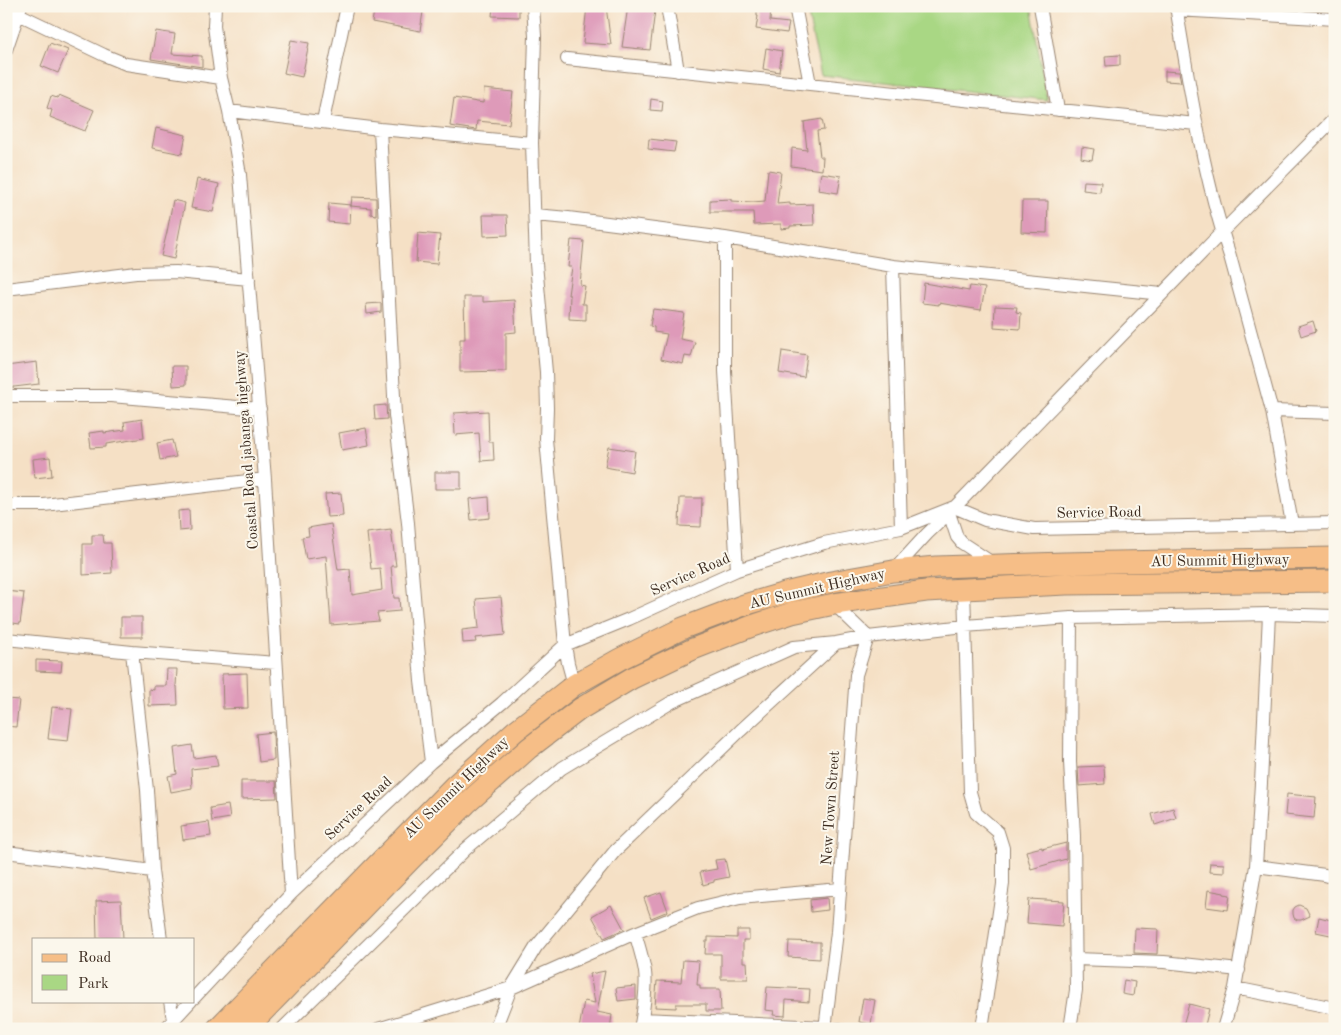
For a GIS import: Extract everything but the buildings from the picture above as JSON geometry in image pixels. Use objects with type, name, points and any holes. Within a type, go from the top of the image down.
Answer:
[{"type":"main road","name":"AU Summit Highway","points":[[217,1029],[454,786],[515,731],[574,686],[620,659],[683,628],[785,592],[894,571],[936,567],[1074,562],[1335,558]]},
{"type":"main road","name":"AU Summit Highway","points":[[246,1029],[466,804],[529,748],[580,709],[632,678],[693,649],[792,613],[834,604],[926,591],[1066,584],[1335,582]]},
{"type":"street","name":"Coastal Road jabanga highway","points":[[215,6],[214,26],[221,78],[240,174],[249,279],[265,479],[291,894]]},
{"type":"street","points":[[323,121],[347,6]]},
{"type":"street","points":[[533,6],[535,36],[532,143],[536,264],[546,372],[546,439],[565,645],[574,686]]},
{"type":"street","points":[[667,6],[678,71]]},
{"type":"street","points":[[795,6],[810,84]]},
{"type":"street","points":[[1040,6],[1058,110]]},
{"type":"street","points":[[1292,524],[1272,411],[1222,232],[1196,124],[1176,8],[1330,14]]},
{"type":"street","points":[[6,50],[15,9],[104,55],[126,64],[221,78]]},
{"type":"street","points":[[567,59],[1196,124]]},
{"type":"street","points":[[229,111],[380,129],[532,143]]},
{"type":"street","points":[[894,571],[927,534],[1222,232],[1330,127],[1335,118]]},
{"type":"street","points":[[380,129],[395,415],[408,523],[421,681],[431,762]]},
{"type":"street","points":[[535,216],[568,218],[725,238],[893,266],[1162,294]]},
{"type":"street","points":[[725,238],[725,371],[737,570]]},
{"type":"street","points":[[893,266],[901,528]]},
{"type":"street","points":[[6,289],[136,273],[176,272],[249,279]]},
{"type":"street","points":[[6,396],[111,396],[260,409]]},
{"type":"street","points":[[1272,411],[1335,413]]},
{"type":"street","points":[[6,505],[44,505],[265,479]]},
{"type":"street","points":[[952,510],[957,537],[962,543],[996,565]]},
{"type":"street","name":"Service Road","points":[[195,997],[291,894],[431,762],[502,704],[565,645],[629,619],[737,570],[824,543],[901,528],[952,510],[985,520],[1034,529],[1335,523]]},
{"type":"street","points":[[964,589],[970,792],[976,813],[998,832],[1003,848],[1003,884],[982,1029]]},
{"type":"street","points":[[834,604],[868,637]]},
{"type":"street","points":[[282,1029],[466,849],[562,768],[672,702],[794,647],[965,626],[1071,618],[1269,614],[1335,616]]},
{"type":"street","points":[[1223,1029],[1239,970],[1256,866],[1269,614]]},
{"type":"street","points":[[1070,1029],[1076,990],[1074,836],[1070,762],[1071,618]]},
{"type":"street","name":"New Town Street","points":[[825,1028],[837,932],[856,675],[868,637]]},
{"type":"street","points":[[6,639],[132,652],[276,663]]},
{"type":"street","points":[[495,1029],[511,988],[536,947],[615,851],[740,731],[836,643]]},
{"type":"street","points":[[132,652],[147,790],[152,871],[162,938]]},
{"type":"street","points":[[6,852],[152,871]]},
{"type":"street","points":[[1256,866],[1335,878]]},
{"type":"street","points":[[378,1029],[511,988],[635,933],[698,908],[740,898],[840,889]]},
{"type":"street","points":[[635,933],[646,975],[641,1024],[839,1029]]},
{"type":"street","points":[[1075,959],[1164,962],[1239,970]]},
{"type":"street","points":[[1235,988],[1335,1008]]},
{"type":"street","points":[[169,1024],[170,1002]]},
{"type":"street","points":[[169,1024],[190,1002]]},
{"type":"green space","points":[[806,6],[1031,6],[1047,100],[821,75]]}]
